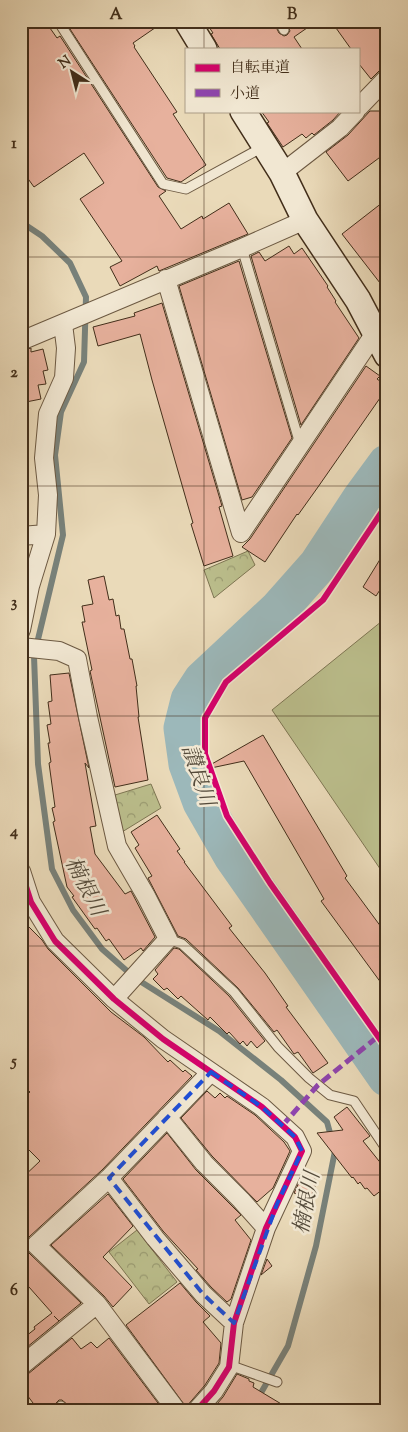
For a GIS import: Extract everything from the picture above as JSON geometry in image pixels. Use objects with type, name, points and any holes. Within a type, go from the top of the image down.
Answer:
[{"type":"street","points":[[187,21],[203,48]]},
{"type":"street","points":[[360,106],[387,78]]},
{"type":"street","points":[[166,279],[242,533],[301,445],[381,344],[358,300],[305,220],[282,173],[244,112]]},
{"type":"street","points":[[282,173],[340,128],[355,112]]},
{"type":"street","points":[[21,341],[305,220]]},
{"type":"street","points":[[21,630],[30,586],[46,534],[48,495],[44,458],[48,414],[64,378],[68,322]]},
{"type":"street","points":[[21,536],[46,534]]},
{"type":"street","points":[[24,648],[59,651],[77,659],[117,846],[168,939],[119,993]]},
{"type":"street","points":[[21,871],[31,902],[55,941],[119,993],[163,1039],[262,1107],[295,1137],[302,1151],[266,1228],[234,1323],[237,1367],[196,1411]]},
{"type":"street","points":[[177,1411],[97,1304],[36,1245],[109,1178],[211,1072]]},
{"type":"street","points":[[167,1117],[204,1163],[266,1228]]},
{"type":"street","points":[[109,1178],[155,1238],[203,1294],[234,1323]]},
{"type":"street","points":[[21,1366],[97,1304]]},
{"type":"lane","points":[[58,21],[164,184],[186,189],[265,146]]},
{"type":"lane","points":[[279,21],[284,30]]},
{"type":"lane","points":[[242,248],[301,445]]},
{"type":"lane","points":[[168,939],[182,944],[234,992],[278,1047],[309,1078],[330,1095],[354,1101],[387,1150]]},
{"type":"lane","points":[[237,1367],[277,1382]]},
{"type":"highlighted area","points":[[211,1072],[262,1107],[295,1137],[302,1151],[277,1204],[234,1323],[203,1294],[109,1178]]},
{"type":"green space","points":[[248,551],[255,565],[214,598],[204,570]]},
{"type":"green space","points":[[387,617],[387,879],[272,710]]},
{"type":"green space","points":[[151,784],[161,808],[122,832],[115,795]]},
{"type":"green space","points":[[137,1230],[177,1282],[149,1304],[109,1252]]},
{"type":"building","points":[[21,21],[45,21],[57,38],[60,36],[158,187],[166,191],[159,196],[181,229],[202,216],[203,219],[229,203],[248,234],[159,271],[157,266],[120,286],[110,267],[122,261],[80,199],[104,183],[84,153],[34,187],[21,169]]},
{"type":"building","points":[[81,21],[165,21],[133,43],[134,47],[177,112],[173,114],[206,165],[181,182],[167,178],[70,29]]},
{"type":"building","points":[[205,21],[273,21],[279,33],[284,36],[290,31],[286,21],[317,21],[294,37],[301,48],[219,48],[211,34],[213,33]]},
{"type":"building","points":[[331,21],[387,21],[387,68],[380,70],[371,79],[360,65],[360,48],[350,48]]},
{"type":"building","points":[[370,111],[387,111],[387,152],[348,181],[326,152],[348,135]]},
{"type":"building","points":[[262,112],[340,112],[314,135],[312,133],[306,138],[302,134],[283,147],[267,123],[269,122]]},
{"type":"building","points":[[387,199],[387,292],[342,234]]},
{"type":"building","points":[[289,246],[294,254],[302,248],[328,286],[335,302],[359,338],[301,425],[251,256],[259,252],[265,261]]},
{"type":"building","points":[[239,261],[292,438],[252,497],[242,500],[179,286]]},
{"type":"building","points":[[162,303],[222,506],[219,507],[233,556],[204,566],[140,334],[98,346],[93,327],[135,316],[134,313]]},
{"type":"building","points":[[31,348],[31,352],[43,349],[48,370],[43,371],[46,384],[38,385],[41,399],[21,403],[21,351]]},
{"type":"building","points":[[366,366],[380,376],[377,379],[387,388],[265,562],[242,547],[250,539]]},
{"type":"building","points":[[387,548],[387,579],[376,596],[363,587]]},
{"type":"building","points":[[104,576],[109,600],[113,599],[116,616],[119,615],[121,629],[124,629],[130,659],[132,659],[137,686],[138,717],[148,780],[115,787],[90,671],[92,670],[82,622],[85,622],[82,606],[93,604],[88,580]]},
{"type":"building","points":[[69,673],[89,768],[85,763],[96,826],[90,827],[95,854],[125,894],[131,891],[155,937],[143,951],[141,948],[124,960],[109,939],[106,941],[97,928],[95,929],[72,897],[74,896],[67,887],[53,822],[55,821],[52,808],[55,807],[49,763],[51,762],[48,743],[50,743],[47,725],[51,724],[48,702],[52,701],[50,675]]},
{"type":"building","points":[[263,735],[347,876],[345,878],[387,935],[387,991],[321,901],[324,899],[244,761],[211,768],[210,765]]},
{"type":"building","points":[[157,815],[180,849],[177,851],[184,862],[232,926],[229,928],[265,973],[288,1006],[286,1007],[328,1063],[313,1073],[298,1052],[294,1054],[277,1030],[274,1032],[238,988],[186,939],[178,936],[148,878],[152,876],[135,848],[139,845],[131,832]]},
{"type":"building","points":[[21,919],[111,1012],[144,1037],[168,1062],[170,1060],[183,1072],[185,1070],[192,1076],[102,1170],[29,1237],[26,1247],[29,1253],[81,1303],[21,1352],[21,1340],[52,1313],[21,1278],[21,1179],[40,1161],[21,1142],[21,1100],[30,1092],[21,1083]]},
{"type":"building","points":[[174,948],[179,949],[229,996],[265,1041],[257,1048],[251,1041],[247,1046],[243,1041],[240,1044],[229,1032],[227,1034],[210,1017],[208,1020],[181,996],[178,999],[167,988],[164,990],[153,979],[158,974],[155,970]]},
{"type":"building","points":[[207,1091],[215,1098],[220,1093],[225,1098],[227,1096],[255,1115],[284,1142],[290,1151],[273,1188],[257,1202],[212,1156],[181,1118]]},
{"type":"building","points":[[347,1107],[370,1136],[363,1141],[387,1171],[387,1186],[374,1196],[360,1182],[358,1184],[352,1178],[317,1133],[343,1130],[334,1117]]},
{"type":"building","points":[[167,1133],[196,1170],[241,1215],[235,1220],[251,1240],[231,1299],[227,1302],[211,1287],[196,1270],[198,1269],[163,1231],[123,1179]]},
{"type":"building","points":[[306,1168],[317,1181],[310,1199],[294,1193]]},
{"type":"building","points":[[108,1194],[133,1226],[103,1257],[132,1287],[113,1307],[51,1245]]},
{"type":"building","points":[[267,1259],[272,1266],[261,1275]]},
{"type":"building","points":[[180,1283],[210,1316],[203,1322],[221,1343],[219,1363],[205,1385],[186,1407],[126,1325]]},
{"type":"building","points":[[72,1338],[81,1349],[91,1342],[97,1348],[109,1338],[164,1411],[72,1411],[62,1400],[59,1400],[55,1404],[57,1411],[39,1411],[21,1387],[21,1378]]},
{"type":"building","points":[[237,1374],[249,1379],[249,1381],[254,1383],[253,1387],[293,1411],[211,1411],[223,1397]]},
{"type":"waterway","name":"楠根川","points":[[21,222],[42,236],[70,263],[86,297],[84,362],[61,412],[55,455],[63,535],[34,656],[38,764],[52,869],[73,910],[102,949],[135,978],[219,1031],[281,1080],[327,1122],[335,1151],[316,1246],[288,1346],[258,1398]]},
{"type":"waterway","name":"讃良川","points":[[387,464],[318,565],[279,609],[203,680],[190,700],[183,728],[188,764],[202,802],[233,856],[387,1077]]},
{"type":"marked path","points":[[282,1126],[318,1085],[381,1034]]},
{"type":"cycle path","points":[[387,504],[323,600],[226,682],[205,718],[205,754],[227,816],[270,883],[387,1049]]},
{"type":"cycle path","points":[[21,871],[31,902],[55,941],[114,999],[163,1039],[262,1107],[295,1137],[302,1151],[266,1228],[234,1323],[229,1367],[214,1391],[196,1411]]}]
